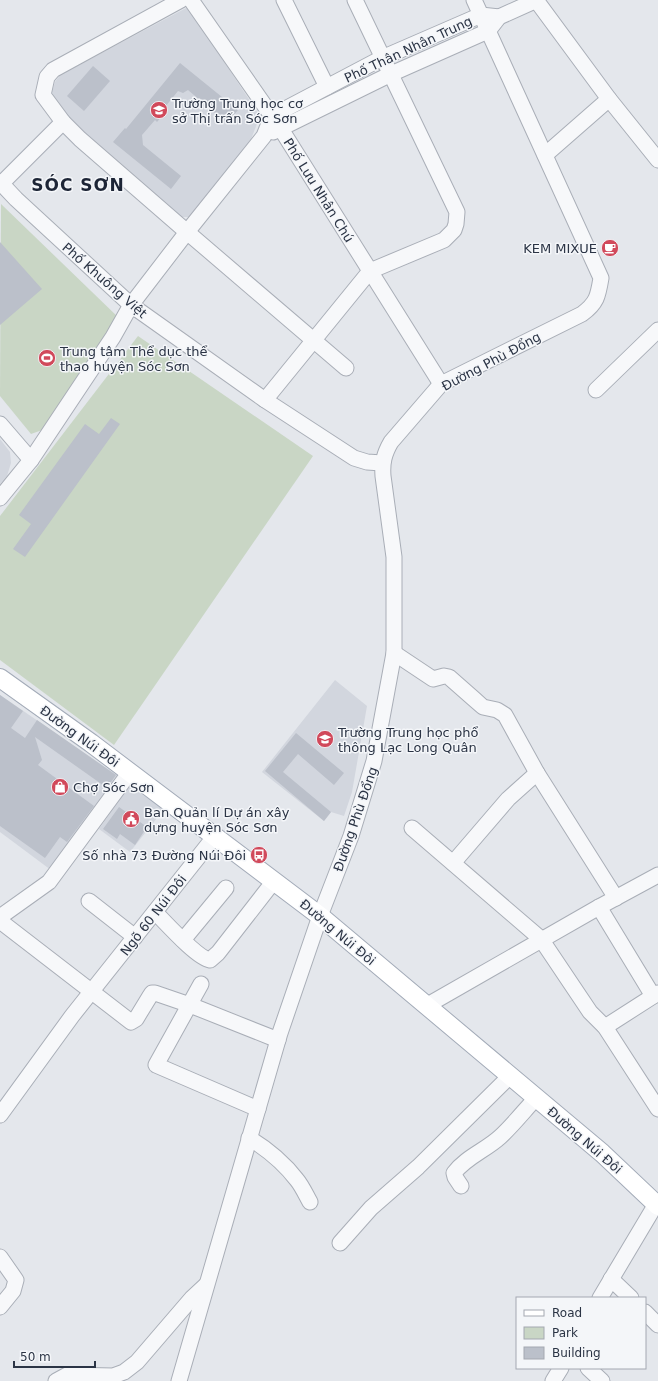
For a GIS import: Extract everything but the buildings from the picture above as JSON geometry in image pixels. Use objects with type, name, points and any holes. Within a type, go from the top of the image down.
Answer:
[{"type":"main road","name":"Đường Núi Đôi","points":[[0,678],[130,772],[320,916],[655,1199]]},
{"type":"street","points":[[181,0],[53,70],[47,77],[43,95],[63,122],[186,232],[346,368]]},
{"type":"street","name":"Phố Lưu Nhân Chú","points":[[191,0],[281,129],[441,384]]},
{"type":"street","points":[[284,0],[327,87]]},
{"type":"street","points":[[265,400],[370,271],[444,240],[454,230],[456,224],[457,212],[355,0]]},
{"type":"street","name":"Đường Phù Đổng","points":[[179,1381],[278,1040],[320,916],[351,836],[374,761],[394,653],[394,558],[383,476],[382,463],[385,452],[391,442],[441,384],[582,314],[592,306],[598,296],[601,278],[474,0]]},
{"type":"street","points":[[499,17],[537,0],[609,99],[658,160]]},
{"type":"street","name":"Phố Thân Nhân Trung","points":[[0,498],[31,460],[113,337],[130,305],[186,232],[264,136],[272,116],[382,58],[481,15],[499,17]]},
{"type":"street","name":"Phố Thân Nhân Trung","points":[[264,136],[391,74],[488,31],[499,17]]},
{"type":"street","points":[[545,155],[609,99]]},
{"type":"street","points":[[0,184],[63,122]]},
{"type":"street","name":"Phố Khuông Việt","points":[[0,184],[130,305],[265,400],[354,458],[367,462],[382,463]]},
{"type":"street","points":[[596,390],[658,330]]},
{"type":"street","points":[[0,424],[31,460]]},
{"type":"street","points":[[394,653],[433,679],[444,676],[449,677],[484,707],[497,710],[505,715],[536,773],[616,898]]},
{"type":"street","points":[[0,917],[49,882],[130,772]]},
{"type":"street","points":[[453,863],[508,799],[536,773]]},
{"type":"street","points":[[412,828],[541,939],[590,1012],[605,1027],[656,1103]]},
{"type":"street","name":"Ngõ 60 Núi Đôi","points":[[0,1115],[90,992],[215,836]]},
{"type":"street","points":[[426,1006],[541,939],[658,875]]},
{"type":"street","points":[[155,912],[183,940],[203,957],[210,960],[218,954],[274,881]]},
{"type":"street","points":[[183,940],[226,888]]},
{"type":"street","points":[[89,901],[135,937]]},
{"type":"street","points":[[598,907],[656,995],[605,1027]]},
{"type":"street","points":[[0,921],[90,992],[131,1022],[136,1019],[152,993],[155,993],[190,1005],[278,1040]]},
{"type":"street","points":[[202,984],[156,1066],[258,1109]]},
{"type":"street","points":[[340,1243],[371,1208],[418,1167],[510,1076]]},
{"type":"street","points":[[462,1186],[455,1177],[454,1173],[457,1169],[500,1137],[536,1098]]},
{"type":"street","points":[[249,1138],[262,1146],[280,1161],[298,1181],[310,1202]]},
{"type":"street","points":[[601,1297],[655,1199]]},
{"type":"street","points":[[0,1257],[16,1280],[13,1291],[0,1307]]},
{"type":"street","points":[[611,1279],[630,1297]]},
{"type":"street","points":[[56,1381],[67,1375],[113,1376],[124,1372],[137,1362],[192,1298],[207,1284]]},
{"type":"street","points":[[646,1313],[658,1325]]},
{"type":"street","points":[[553,1381],[559,1369]]},
{"type":"street","points":[[589,1369],[602,1381]]},
{"type":"shaded area","name":"Trường Trung học cơ sở Thị trấn Sóc Sơn","points":[[188,7],[260,116],[248,147],[190,217],[179,217],[68,119],[57,104],[52,92],[55,82],[60,75]]},
{"type":"shaded area","points":[[0,439],[10,452],[11,463],[7,476],[0,484]]},
{"type":"shaded area","name":"Trường Trung học phổ thông Lạc Long Quân","points":[[335,680],[367,706],[352,792],[344,816],[331,812],[324,821],[262,772]]},
{"type":"shaded area","name":"Chợ Sóc Sơn","points":[[0,695],[124,780],[55,873],[0,832]]},
{"type":"shaded area","name":"Ban Quản lí Dự án xây dựng huyện Sóc Sơn","points":[[129,786],[164,809],[130,852],[99,829]]},
{"type":"green space","name":"Trung tâm Thể dục thể thao huyện Sóc Sơn","points":[[1,204],[120,319],[45,429],[31,434],[0,396]]},
{"type":"green space","points":[[138,336],[313,456],[114,745],[0,660],[0,516]]},
{"type":"place","name":"Trường Trung học cơ sở Thị trấn Sóc Sơn","points":[[159,110]]},
{"type":"place","name":"KEM MIXUE","points":[[610,248]]},
{"type":"place","name":"Trung tâm Thể dục thể thao huyện Sóc Sơn","points":[[47,358]]},
{"type":"place","name":"Trường Trung học phổ thông Lạc Long Quân","points":[[325,739]]},
{"type":"place","name":"Chợ Sóc Sơn","points":[[60,787]]},
{"type":"place","name":"Ban Quản lí Dự án xây dựng huyện Sóc Sơn","points":[[131,819]]},
{"type":"place","name":"Số nhà 73 Đường Núi Đôi","points":[[259,855]]},
{"type":"district","name":"SÓC SƠN","points":[[78,185]]}]
